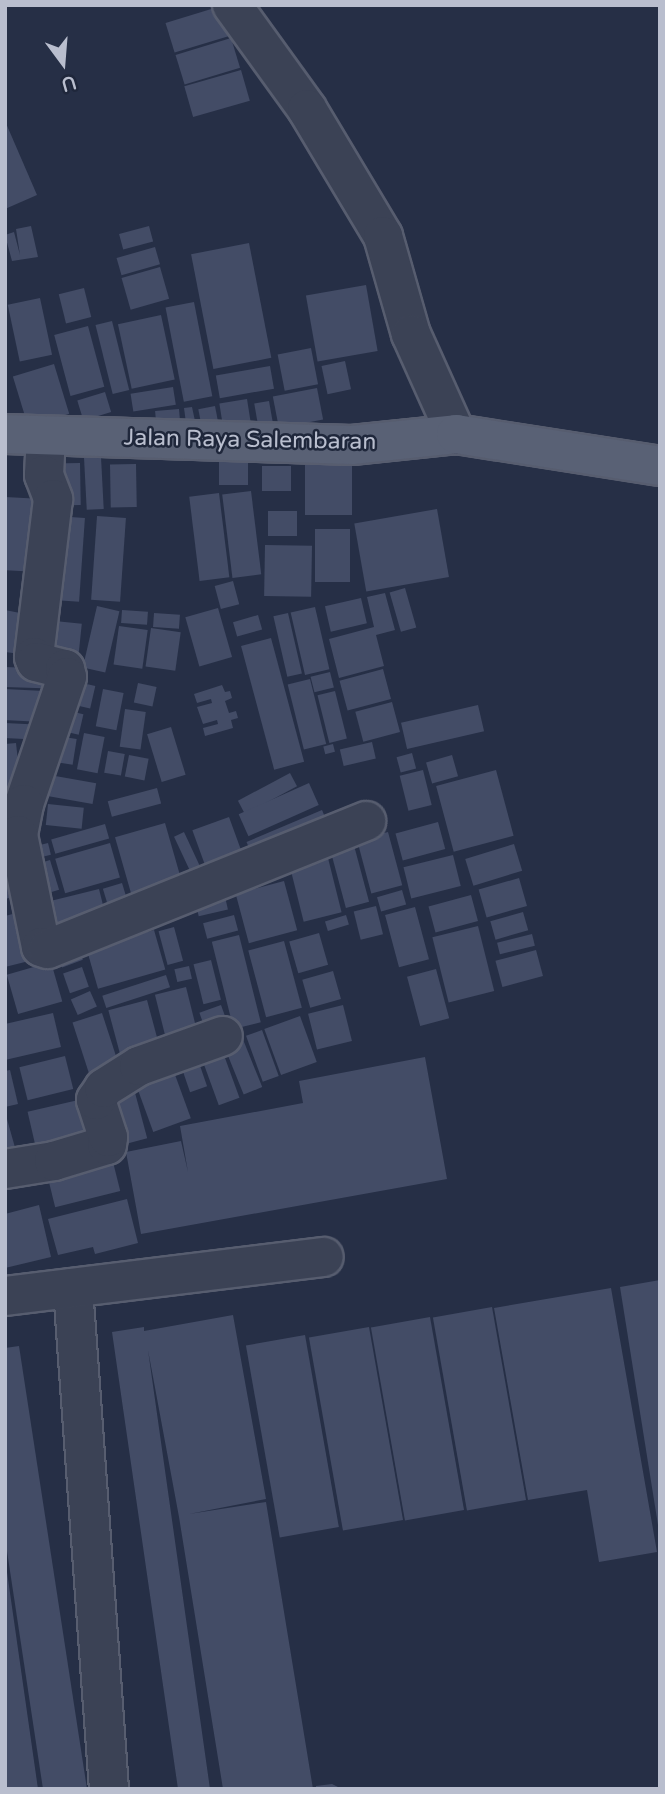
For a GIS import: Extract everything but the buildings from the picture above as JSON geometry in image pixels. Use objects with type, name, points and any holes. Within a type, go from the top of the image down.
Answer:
[{"type":"main road","name":"Jalan Raya Salembaran","points":[[5,434],[352,445],[456,434],[660,466]]},
{"type":"street","points":[[232,5],[307,109],[383,236],[411,334],[456,434]]},
{"type":"street","points":[[46,436],[44,475],[53,499],[34,657],[36,662],[65,669],[67,677],[19,824],[18,835],[18,900],[41,947],[48,949],[366,821]]},
{"type":"street","points":[[5,1169],[54,1161],[107,1145],[108,1137],[96,1100],[104,1088],[139,1066],[223,1036]]},
{"type":"street","points":[[5,1296],[324,1257]]},
{"type":"street","points":[[73,1288],[109,1789]]}]
